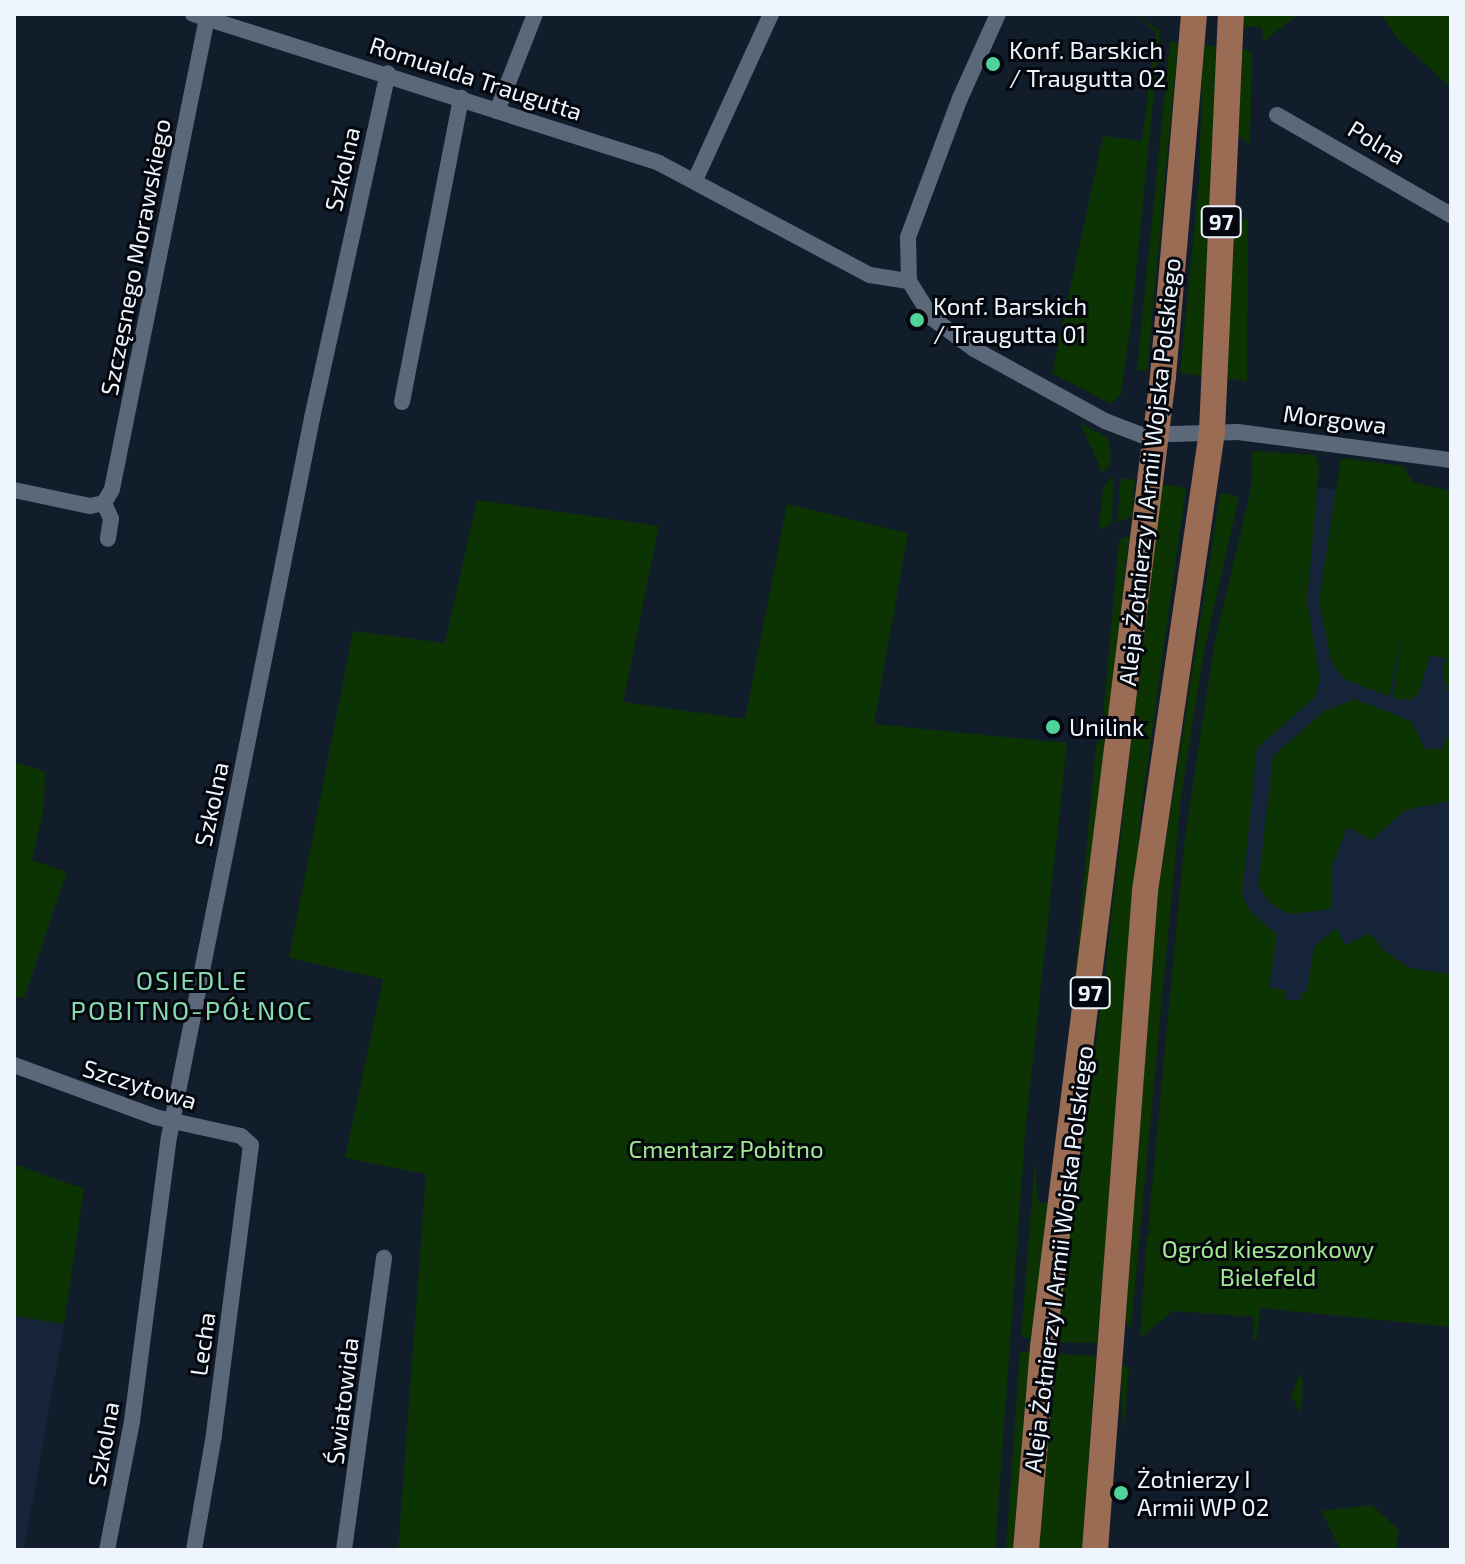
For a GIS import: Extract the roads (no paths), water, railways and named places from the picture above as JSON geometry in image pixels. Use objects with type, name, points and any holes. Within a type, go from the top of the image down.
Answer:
[{"type":"main road","name":"Aleja Żołnierzy I Armii Wojska Polskiego","points":[[1026,1550],[1043,1347],[1156,435],[1194,14]]},
{"type":"main road","name":"Aleja Żołnierzy I Armii Wojska Polskiego","points":[[1095,1550],[1145,891],[1212,431],[1231,14]]},
{"type":"street","points":[[497,111],[535,14]]},
{"type":"street","points":[[696,178],[771,14]]},
{"type":"street","points":[[909,281],[905,258],[914,216],[998,14]]},
{"type":"street","name":"Romualda Traugutta","points":[[200,17],[388,73],[696,178],[870,275],[909,281]]},
{"type":"street","name":"Szczęsnego Morawskiego","points":[[108,539],[111,519],[104,503],[115,480],[200,17]]},
{"type":"street","name":"Szkolna","points":[[107,1550],[132,1421],[173,1123],[306,449],[388,73]]},
{"type":"street","points":[[402,402],[461,98]]},
{"type":"street","name":"Polna","points":[[1277,115],[1451,215]]},
{"type":"street","name":"Morgowa","points":[[909,281],[926,312],[974,349],[1105,421],[1156,435],[1212,431],[1451,460]]},
{"type":"street","points":[[14,490],[79,505],[104,503]]},
{"type":"street","name":"Szczytowa","points":[[14,1065],[173,1123],[241,1136],[251,1145]]},
{"type":"street","name":"Lecha","points":[[195,1550],[214,1435],[251,1145]]},
{"type":"street","name":"Światowida","points":[[344,1550],[384,1258]]},
{"type":"place","name":"Konf. Barskich / Traugutta 02","points":[[993,64]]},
{"type":"place","name":"Konf. Barskich / Traugutta 01","points":[[917,320]]},
{"type":"place","name":"Unilink","points":[[1053,727]]},
{"type":"place","name":"Żołnierzy I Armii WP 02","points":[[1121,1493]]},
{"type":"district","name":"OSIEDLE POBITNO-PÓŁNOC","points":[[192,995]]},
{"type":"park label","name":"Cmentarz Pobitno","points":[[726,1149]]},
{"type":"park label","name":"Ogród kieszonkowy Bielefeld","points":[[1268,1263]]}]
